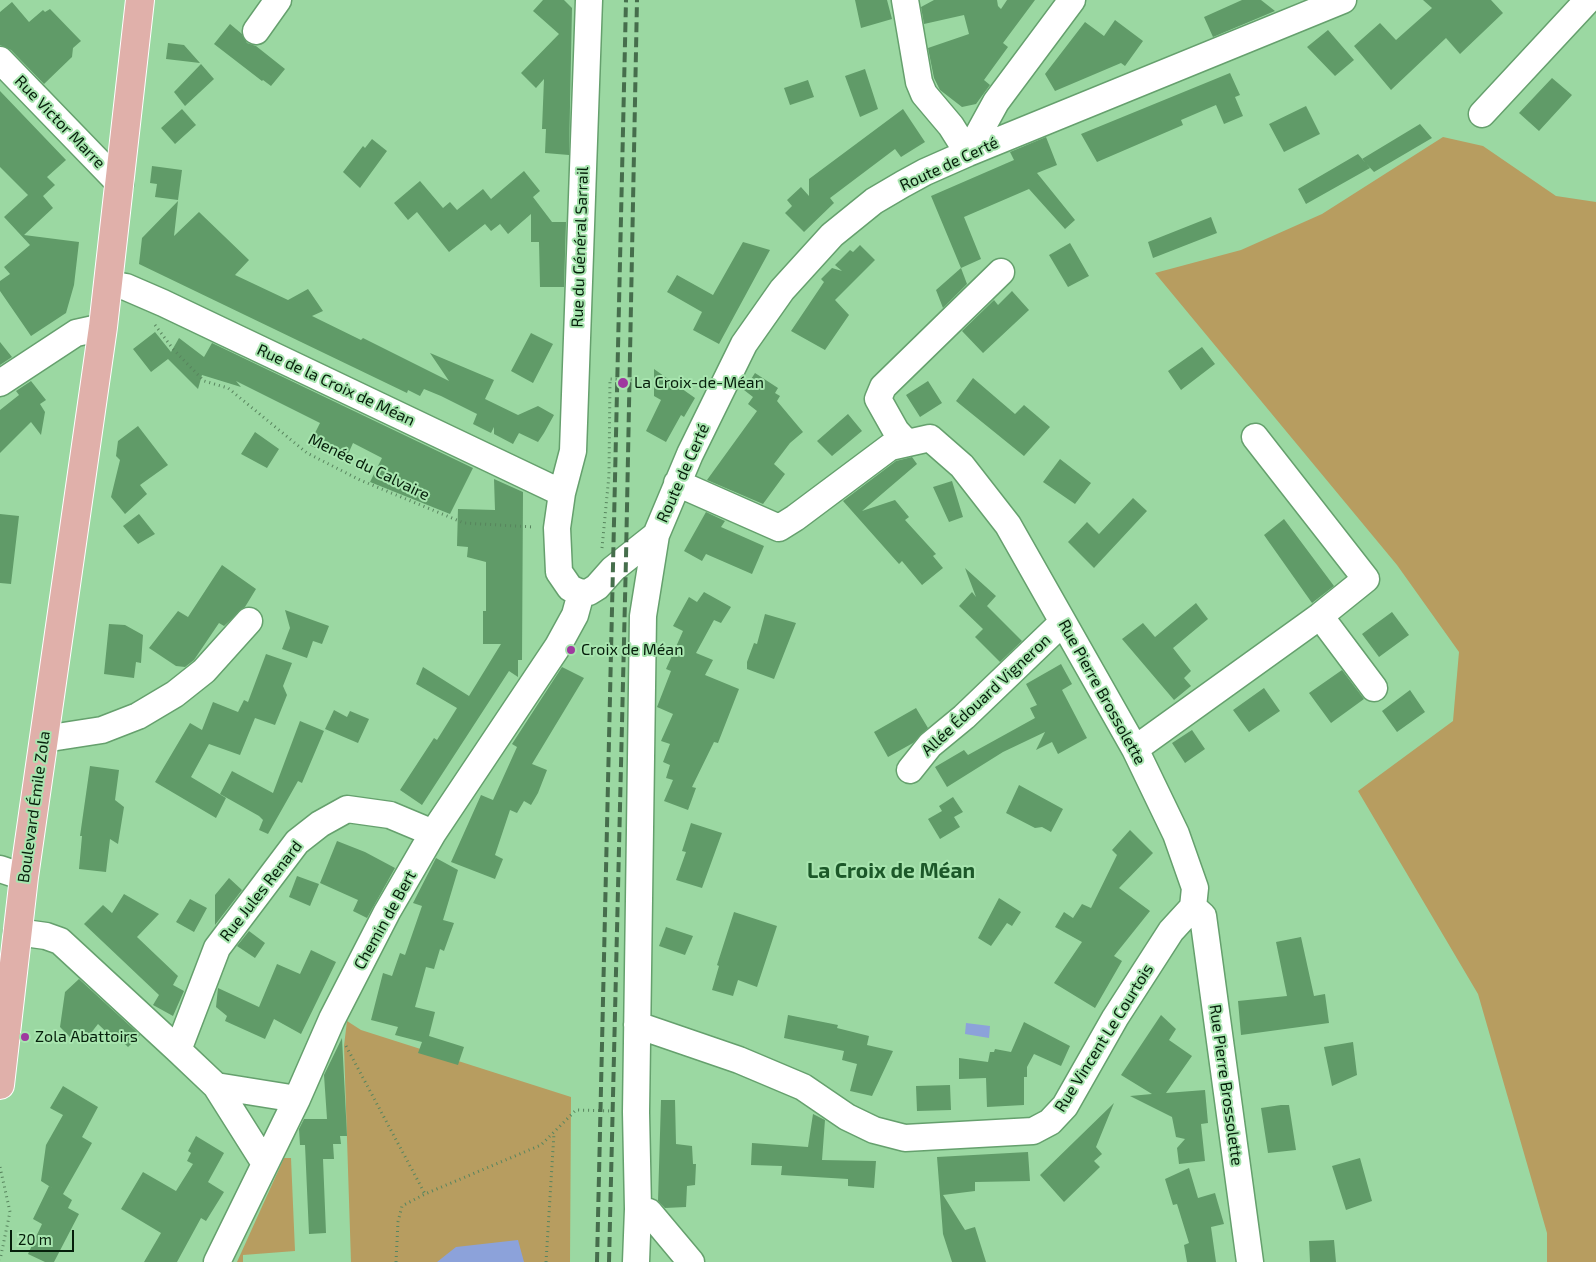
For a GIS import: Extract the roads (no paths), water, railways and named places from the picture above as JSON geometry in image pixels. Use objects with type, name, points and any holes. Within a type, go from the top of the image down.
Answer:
[{"type":"main road","name":"Boulevard Émile Zola","points":[[0,1085],[17,932],[12,873],[44,739],[103,327],[140,0]]},
{"type":"street","points":[[256,31],[278,0]]},
{"type":"street","name":"Rue du Général Sarrail","points":[[581,593],[570,588],[563,579],[557,563],[557,528],[562,493],[574,451],[589,0]]},
{"type":"street","points":[[905,0],[919,82],[924,94],[951,126],[968,153],[996,102],[1072,0]]},
{"type":"street","name":"Route de Certé","points":[[636,1262],[638,1209],[636,1112],[643,1026],[643,616],[656,535],[677,483],[744,344],[782,290],[832,235],[874,201],[925,172],[968,153],[1344,0]]},
{"type":"street","points":[[1482,114],[1588,0]]},
{"type":"street","name":"Rue Victor Marre","points":[[0,60],[120,184]]},
{"type":"street","points":[[907,443],[896,431],[878,399],[883,387],[1001,272]]},
{"type":"street","name":"Rue de la Croix de Méan","points":[[108,284],[126,287],[163,303],[562,493]]},
{"type":"street","points":[[0,383],[76,333],[103,327]]},
{"type":"street","points":[[1135,748],[1320,616],[1366,579],[1255,437]]},
{"type":"street","name":"Rue Pierre Brossolette","points":[[677,483],[779,528],[890,447],[930,438],[962,466],[1008,525],[1135,748],[1176,834],[1195,888],[1193,907],[1202,916],[1250,1262]]},
{"type":"street","points":[[581,593],[589,592],[597,587],[613,569],[656,535]]},
{"type":"street","name":"Chemin de Bert","points":[[217,1262],[264,1162],[297,1099],[332,1020],[370,945],[434,833],[558,646],[575,615],[581,593]]},
{"type":"street","points":[[1320,616],[1374,688]]},
{"type":"street","points":[[44,739],[102,730],[138,716],[175,694],[204,671],[249,621]]},
{"type":"street","name":"Allée Édouard Vigneron","points":[[910,770],[930,745],[964,716],[1063,622]]},
{"type":"street","name":"Rue Jules Renard","points":[[178,1050],[216,948],[297,842],[320,824],[347,809],[390,815],[434,833]]},
{"type":"street","name":"Rue Vincent Le Courtois","points":[[643,1026],[739,1060],[804,1087],[847,1117],[874,1130],[905,1138],[1033,1131],[1050,1122],[1065,1106],[1115,1018],[1171,931],[1193,907]]},
{"type":"street","points":[[17,932],[46,936],[60,941],[178,1050],[216,1086],[264,1162]]},
{"type":"street","points":[[216,1086],[297,1099]]},
{"type":"street","points":[[638,1209],[649,1212],[691,1262]]},
{"type":"water","points":[[966,1023],[990,1026],[989,1038],[965,1034]]},
{"type":"water","points":[[518,1240],[524,1262],[437,1262],[456,1247]]},
{"type":"railway","points":[[597,1262],[626,0]]},
{"type":"railway","points":[[609,1262],[637,0]]},
{"type":"place","name":"La Croix-de-Méan","points":[[623,383]]},
{"type":"place","name":"Croix de Méan","points":[[571,650]]},
{"type":"place","name":"Zola Abattoirs","points":[[25,1037]]},
{"type":"district","name":"La Croix de Méan","points":[[891,871]]}]
